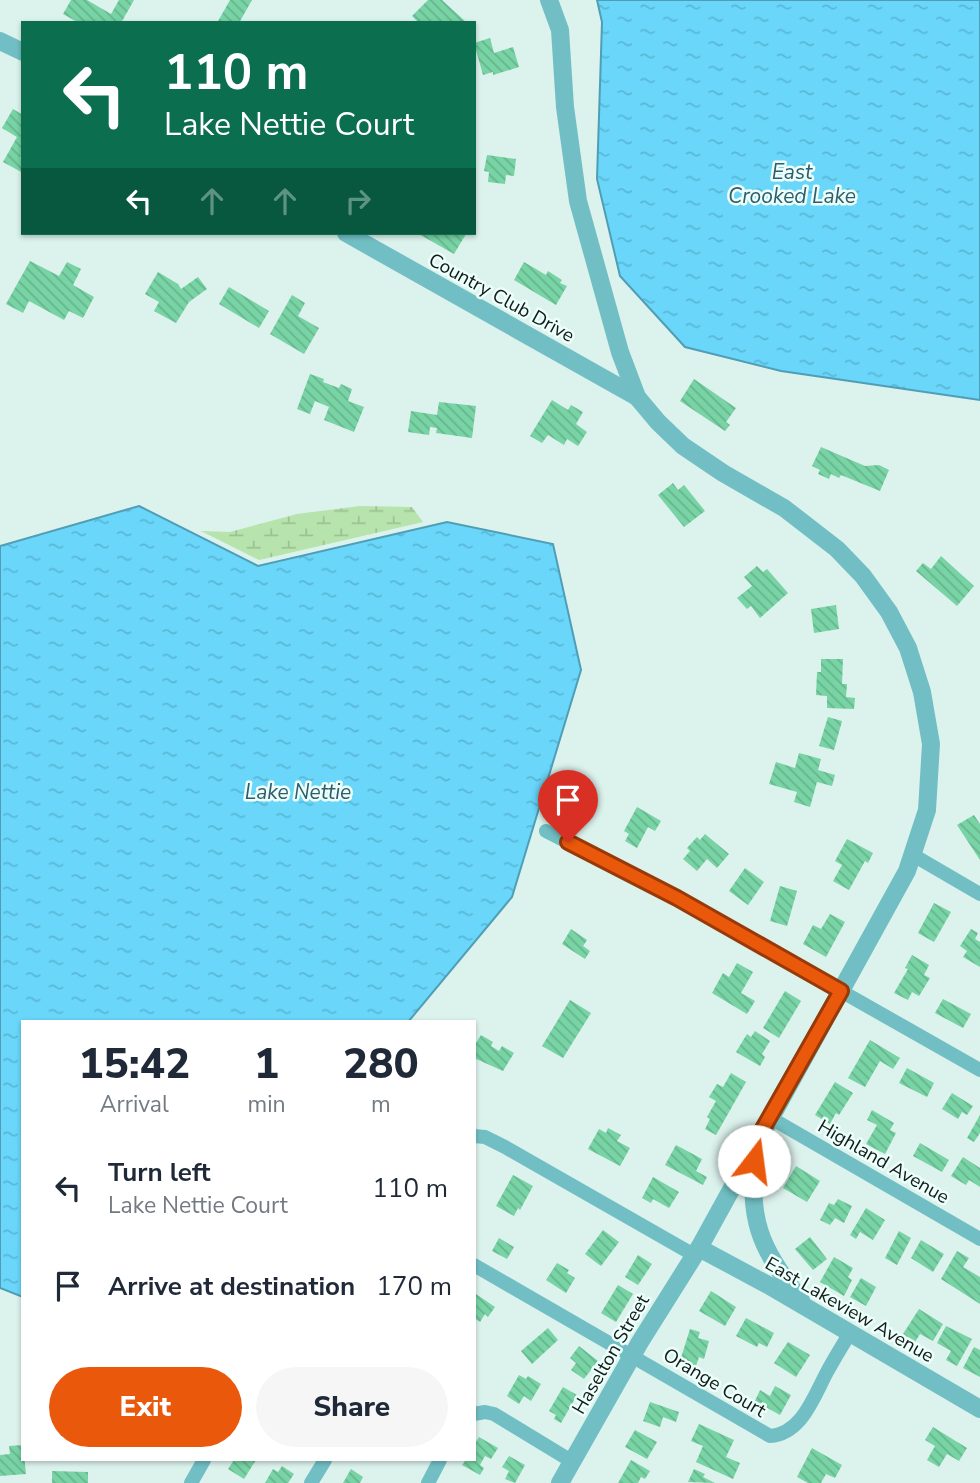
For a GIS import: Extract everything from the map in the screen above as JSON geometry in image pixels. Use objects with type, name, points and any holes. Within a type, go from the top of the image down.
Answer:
[{"type":"street","points":[[549,0],[560,30],[565,107],[578,201],[620,352],[637,397]]},
{"type":"street","points":[[0,41],[21,51]]},
{"type":"street","name":"Country Club Drive","points":[[350,235],[637,397]]},
{"type":"street","name":"Haselton Street","points":[[560,1483],[632,1356],[696,1252],[769,1117],[891,903],[913,855],[927,810],[931,744],[922,692],[908,648],[889,612],[863,576],[837,549],[784,508],[683,446],[637,397]]},
{"type":"street","points":[[546,831],[677,898],[980,1070]]},
{"type":"street","points":[[913,855],[980,894]]},
{"type":"street","name":"Highland Avenue","points":[[769,1117],[980,1239]]},
{"type":"street","name":"East Lakeview Avenue","points":[[476,1136],[485,1137],[505,1147],[696,1252],[808,1308],[980,1409]]},
{"type":"street","points":[[756,1141],[753,1197],[761,1237],[776,1268],[808,1308]]},
{"type":"street","points":[[476,1266],[632,1356]]},
{"type":"street","name":"Orange Court","points":[[632,1356],[764,1434],[780,1436],[798,1422],[805,1412],[850,1333]]},
{"type":"street","points":[[476,1414],[494,1414],[573,1462]]},
{"type":"street","points":[[191,1483],[203,1461]]},
{"type":"street","points":[[310,1483],[323,1461]]},
{"type":"street","points":[[428,1483],[439,1461]]},
{"type":"green space","points":[[360,506],[412,507],[423,522],[259,560],[201,531],[230,532],[297,514]]},
{"type":"water","name":"East Crooked Lake","points":[[597,0],[980,0],[980,400],[781,371],[685,347],[620,276],[597,179],[602,22]]},
{"type":"water","name":"Lake Nettie","points":[[139,506],[258,566],[447,522],[553,544],[581,670],[512,897],[410,1020],[21,1020],[21,1296],[0,1288],[0,546]]},
{"type":"building","points":[[71,0],[87,0],[111,14],[119,0],[134,0],[122,21],[75,21],[63,14]]},
{"type":"building","points":[[230,0],[252,0],[240,21],[218,21]]},
{"type":"building","points":[[428,0],[442,0],[465,21],[417,21],[412,16]]},
{"type":"building","points":[[490,38],[494,53],[513,47],[519,67],[493,75],[493,72],[483,75],[476,42]]},
{"type":"building","points":[[13,109],[21,114],[21,172],[3,162],[17,137],[2,128]]},
{"type":"building","points":[[487,155],[516,159],[514,176],[506,175],[505,184],[488,182],[489,172],[484,171]]},
{"type":"building","points":[[421,235],[465,235],[454,254]]},
{"type":"building","points":[[30,261],[59,276],[67,262],[81,269],[73,285],[94,297],[83,318],[69,311],[64,320],[29,301],[23,313],[6,304]]},
{"type":"building","points":[[524,262],[546,275],[548,271],[567,286],[556,305],[514,280]]},
{"type":"building","points":[[158,272],[178,284],[181,289],[198,277],[207,289],[189,302],[176,323],[154,311],[159,302],[145,294]]},
{"type":"building","points":[[229,287],[269,311],[259,328],[219,304]]},
{"type":"building","points":[[292,295],[305,303],[298,316],[319,328],[304,354],[270,334]]},
{"type":"building","points":[[310,374],[339,388],[341,384],[352,389],[348,401],[364,407],[354,432],[324,420],[329,407],[315,401],[310,414],[297,409]]},
{"type":"building","points":[[694,379],[736,408],[726,422],[730,425],[725,431],[680,401]]},
{"type":"building","points":[[552,400],[568,410],[571,405],[583,412],[576,424],[587,432],[578,446],[567,439],[564,445],[548,435],[542,443],[530,436]]},
{"type":"building","points":[[439,402],[476,406],[472,438],[436,433],[437,428],[430,427],[429,435],[408,432],[411,411],[437,415]]},
{"type":"building","points":[[821,447],[865,466],[879,465],[889,470],[880,491],[841,475],[839,478],[831,474],[829,479],[818,474],[820,470],[812,466]]},
{"type":"building","points":[[673,483],[678,490],[684,485],[705,511],[684,527],[658,495]]},
{"type":"building","points":[[941,556],[974,586],[957,606],[916,571],[923,563],[931,569]]},
{"type":"building","points":[[757,566],[763,572],[767,569],[788,593],[760,618],[751,606],[747,609],[737,598],[752,586],[744,577]]},
{"type":"building","points":[[836,605],[839,629],[814,633],[811,609]]},
{"type":"building","points":[[821,659],[843,659],[842,684],[847,684],[846,697],[855,698],[854,709],[827,708],[827,696],[816,695],[817,672],[821,672]]},
{"type":"building","points":[[828,717],[842,721],[834,750],[819,746]]},
{"type":"building","points":[[799,753],[821,759],[818,770],[835,775],[832,786],[817,782],[810,807],[794,802],[797,792],[769,784],[776,762],[795,768]]},
{"type":"building","points":[[637,807],[661,821],[655,831],[648,827],[637,848],[625,841],[629,834],[624,831]]},
{"type":"building","points":[[974,815],[980,824],[980,860],[957,825]]},
{"type":"building","points":[[705,834],[729,854],[717,868],[707,859],[697,871],[683,859],[690,851],[687,848],[697,837],[700,840]]},
{"type":"building","points":[[847,839],[873,853],[868,863],[865,861],[849,890],[833,881],[842,865],[835,861]]},
{"type":"building","points":[[745,868],[764,882],[748,905],[729,891]]},
{"type":"building","points":[[780,886],[797,891],[787,926],[770,921]]},
{"type":"building","points":[[934,903],[951,912],[934,942],[918,933]]},
{"type":"building","points":[[830,914],[845,922],[826,957],[803,944],[813,925],[821,929]]},
{"type":"building","points":[[571,929],[587,940],[583,946],[590,951],[585,959],[562,944]]},
{"type":"building","points":[[971,929],[978,933],[975,939],[980,942],[980,967],[963,957],[967,951],[960,946]]},
{"type":"building","points":[[912,955],[929,965],[924,975],[930,978],[919,996],[912,992],[908,1000],[894,993],[908,969],[905,968]]},
{"type":"building","points":[[737,963],[753,972],[741,993],[755,1001],[747,1014],[712,993],[723,973],[729,977]]},
{"type":"building","points":[[785,991],[801,1001],[779,1038],[763,1028]]},
{"type":"building","points":[[943,999],[971,1014],[963,1028],[935,1013]]},
{"type":"building","points":[[570,1000],[591,1013],[563,1058],[542,1046]]},
{"type":"building","points":[[755,1031],[770,1041],[762,1054],[765,1057],[760,1066],[736,1052],[747,1034],[751,1037]]},
{"type":"building","points":[[481,1035],[493,1042],[491,1046],[499,1051],[502,1046],[514,1053],[503,1071],[476,1059],[476,1043]]},
{"type":"building","points":[[870,1040],[900,1058],[893,1069],[880,1061],[865,1087],[848,1078]]},
{"type":"building","points":[[907,1068],[934,1083],[927,1097],[899,1083]]},
{"type":"building","points":[[731,1073],[746,1082],[716,1135],[705,1129],[710,1119],[707,1117],[716,1101],[709,1097],[717,1084],[723,1087]]},
{"type":"building","points":[[835,1082],[853,1093],[830,1124],[815,1115]]},
{"type":"building","points":[[952,1093],[973,1106],[967,1115],[962,1112],[958,1119],[942,1109]]},
{"type":"building","points":[[872,1110],[894,1123],[890,1130],[896,1133],[885,1154],[866,1144],[877,1125],[867,1120]]},
{"type":"building","points":[[980,1115],[980,1133],[974,1142],[967,1138]]},
{"type":"building","points":[[608,1128],[621,1135],[617,1141],[630,1148],[620,1166],[588,1149],[599,1129],[606,1133]]},
{"type":"building","points":[[920,1143],[949,1160],[942,1172],[913,1156]]},
{"type":"building","points":[[676,1145],[702,1159],[696,1171],[707,1177],[703,1185],[665,1165]]},
{"type":"building","points":[[963,1157],[980,1168],[980,1187],[969,1180],[966,1185],[951,1176]]},
{"type":"building","points":[[796,1166],[820,1181],[807,1202],[783,1188]]},
{"type":"building","points":[[513,1175],[533,1186],[514,1216],[496,1206]]},
{"type":"building","points":[[653,1177],[679,1192],[669,1208],[653,1199],[651,1203],[642,1198]]},
{"type":"building","points":[[838,1199],[852,1206],[844,1223],[835,1218],[830,1225],[820,1220],[829,1203],[834,1205]]},
{"type":"building","points":[[866,1208],[885,1220],[873,1240],[860,1232],[856,1239],[850,1235]]},
{"type":"building","points":[[603,1230],[619,1242],[601,1266],[585,1254]]},
{"type":"building","points":[[899,1231],[911,1238],[897,1265],[885,1258]]},
{"type":"building","points":[[810,1237],[827,1259],[813,1270],[795,1249]]},
{"type":"building","points":[[499,1238],[514,1247],[507,1259],[492,1251]]},
{"type":"building","points":[[921,1240],[944,1254],[933,1272],[911,1258]]},
{"type":"building","points":[[957,1251],[969,1258],[963,1267],[980,1277],[980,1304],[941,1279]]},
{"type":"building","points":[[638,1255],[652,1264],[638,1285],[625,1277]]},
{"type":"building","points":[[834,1257],[853,1268],[848,1277],[852,1280],[844,1296],[820,1282]]},
{"type":"building","points":[[557,1263],[569,1270],[567,1273],[575,1278],[566,1293],[546,1280]]},
{"type":"building","points":[[861,1278],[876,1287],[866,1306],[850,1297]]},
{"type":"building","points":[[618,1285],[633,1294],[616,1322],[601,1313]]},
{"type":"building","points":[[711,1291],[736,1307],[725,1326],[699,1311]]},
{"type":"building","points":[[476,1294],[495,1307],[488,1317],[485,1314],[480,1322],[476,1319]]},
{"type":"building","points":[[919,1309],[943,1324],[933,1341],[920,1334],[915,1342],[903,1334]]},
{"type":"building","points":[[746,1318],[774,1333],[767,1347],[759,1343],[757,1347],[736,1336]]},
{"type":"building","points":[[946,1326],[972,1339],[957,1366],[946,1360],[951,1351],[937,1343]]},
{"type":"building","points":[[548,1328],[558,1340],[532,1364],[521,1351]]},
{"type":"building","points":[[690,1329],[700,1332],[698,1338],[709,1341],[704,1359],[699,1357],[696,1366],[680,1361]]},
{"type":"building","points":[[788,1342],[810,1355],[796,1377],[774,1363]]},
{"type":"building","points":[[579,1346],[598,1361],[584,1379],[571,1370],[576,1363],[570,1358]]},
{"type":"building","points":[[974,1347],[980,1350],[980,1377],[963,1368]]},
{"type":"building","points":[[519,1375],[526,1379],[528,1376],[541,1384],[531,1401],[524,1396],[519,1404],[507,1396]]},
{"type":"building","points":[[775,1386],[791,1395],[780,1415],[755,1401],[760,1390],[770,1396]]},
{"type":"building","points":[[563,1387],[577,1395],[561,1423],[554,1419],[556,1415],[549,1411]]},
{"type":"building","points":[[650,1402],[679,1412],[676,1422],[663,1417],[660,1427],[643,1421]]},
{"type":"building","points":[[699,1424],[734,1440],[726,1457],[740,1463],[733,1479],[696,1462],[703,1446],[691,1441]]},
{"type":"building","points":[[933,1427],[967,1448],[959,1461],[947,1454],[939,1467],[927,1460],[935,1446],[925,1440]]},
{"type":"building","points":[[635,1430],[657,1442],[647,1459],[625,1447]]},
{"type":"building","points":[[479,1437],[498,1448],[491,1459],[485,1456],[480,1465],[484,1468],[480,1475],[462,1465],[465,1461],[476,1461],[476,1442]]},
{"type":"building","points":[[21,1445],[21,1461],[25,1461],[26,1474],[0,1476],[0,1455],[10,1454],[9,1446]]},
{"type":"building","points":[[812,1448],[842,1465],[835,1478],[826,1474],[821,1483],[808,1483],[797,1477]]},
{"type":"building","points":[[509,1456],[525,1465],[515,1483],[505,1479],[509,1471],[502,1467]]},
{"type":"building","points":[[631,1460],[650,1471],[645,1479],[641,1477],[638,1483],[618,1483]]},
{"type":"building","points":[[233,1461],[255,1461],[244,1479],[228,1469]]},
{"type":"building","points":[[282,1466],[294,1474],[288,1483],[265,1483],[273,1469],[278,1472]]},
{"type":"building","points":[[351,1469],[363,1477],[360,1483],[343,1483]]},
{"type":"building","points":[[694,1469],[705,1474],[703,1477],[715,1483],[688,1482]]},
{"type":"building","points":[[52,1471],[88,1472],[88,1483],[52,1483]]},
{"type":"route","points":[[568,842],[677,898],[841,991],[756,1141],[754,1161]]}]
